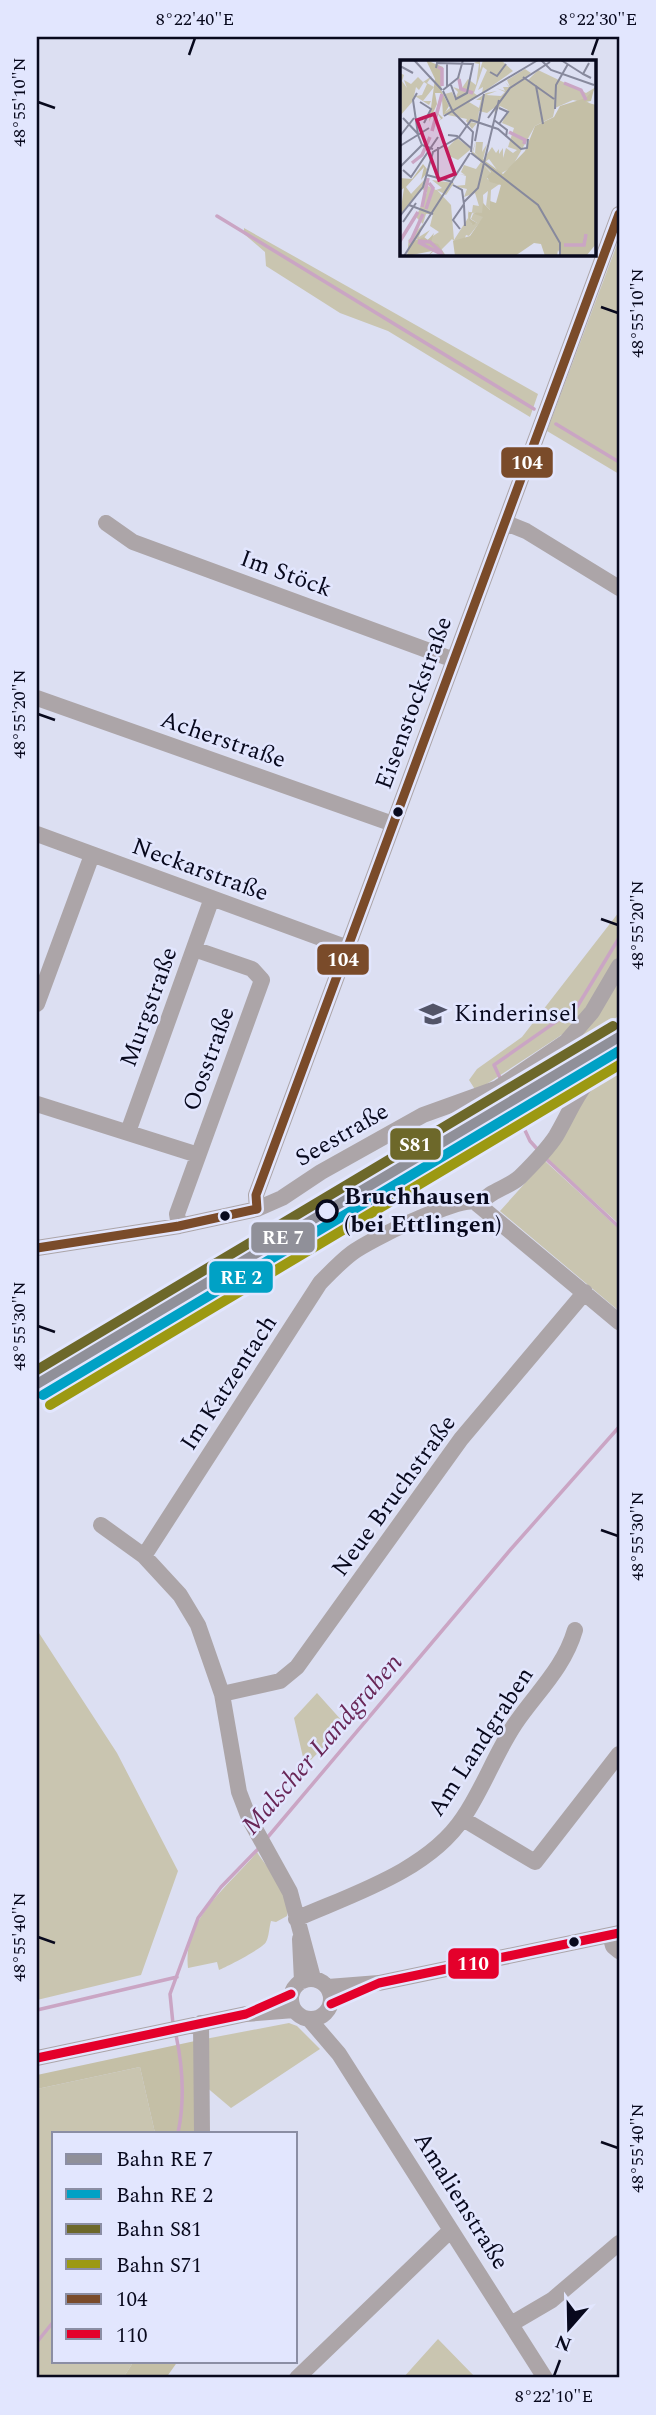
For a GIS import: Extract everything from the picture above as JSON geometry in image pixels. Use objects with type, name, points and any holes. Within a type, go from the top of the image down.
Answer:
[{"type":"street","name":"Eisenstockstraße","points":[[257,1209],[256,1195],[619,214]]},
{"type":"street","name":"Im Stöck","points":[[106,523],[134,542],[454,660]]},
{"type":"street","points":[[506,523],[526,531],[619,588]]},
{"type":"street","name":"Acherstraße","points":[[37,698],[393,824]]},
{"type":"street","name":"Neckarstraße","points":[[37,834],[348,948]]},
{"type":"street","points":[[37,1004],[92,855]]},
{"type":"street","name":"Murgstraße","points":[[128,1132],[212,898]]},
{"type":"street","name":"Oosstraße","points":[[180,1226],[177,1214],[262,980],[252,969],[194,949]]},
{"type":"street","name":"Seestraße","points":[[37,1248],[180,1226],[257,1209],[282,1198],[321,1172],[423,1115],[504,1084],[566,1042],[592,1012],[619,966]]},
{"type":"street","points":[[619,1058],[601,1068],[576,1095],[555,1137],[517,1180],[491,1194],[480,1204],[619,1322]]},
{"type":"street","points":[[37,1104],[198,1155]]},
{"type":"street","name":"Im Katzentach","points":[[144,1556],[320,1283],[344,1259],[367,1243],[458,1203],[469,1200],[480,1204]]},
{"type":"street","name":"Neue Bruchstraße","points":[[222,1694],[280,1681],[297,1667],[461,1439],[585,1293]]},
{"type":"street","points":[[37,2058],[293,2002],[307,1979],[310,1959],[300,1936],[290,1892],[256,1833],[239,1792],[222,1694],[193,1615],[180,1595],[144,1556],[101,1525]]},
{"type":"street","name":"Am Landgraben","points":[[296,1919],[391,1879],[440,1842],[463,1819],[512,1730],[562,1662],[575,1630]]},
{"type":"street","points":[[463,1819],[535,1862],[619,1754]]},
{"type":"street","points":[[307,1979],[328,1987],[379,1983],[615,1934],[612,1946],[619,1951]]},
{"type":"street","points":[[309,2019],[379,1983]]},
{"type":"street","name":"Amalienstraße","points":[[328,1987],[328,2009],[336,2050]]},
{"type":"street","name":"Amalienstraße","points":[[293,2002],[336,2050],[545,2378]]},
{"type":"street","points":[[201,2023],[202,2132]]},
{"type":"street","points":[[297,2378],[452,2230]]},
{"type":"street","points":[[512,2324],[550,2301],[619,2243]]},
{"type":"shaded area","points":[[244,228],[538,394],[530,417],[388,331],[340,313],[266,266],[265,252],[244,234]]},
{"type":"shaded area","points":[[619,239],[619,474],[547,431]]},
{"type":"shaded area","points":[[619,912],[619,1016],[577,1041],[563,1034],[476,1091],[469,1080],[477,1069],[522,1037]]},
{"type":"shaded area","points":[[619,1047],[619,1224],[547,1159],[598,1058]]},
{"type":"shaded area","points":[[545,1161],[619,1229],[619,1311],[500,1211]]},
{"type":"shaded area","points":[[37,1630],[117,1753],[178,1871],[141,1975],[37,2000]]},
{"type":"shaded area","points":[[317,1693],[343,1722],[343,1727],[305,1766],[294,1718]]},
{"type":"shaded area","points":[[257,1852],[283,1890],[288,1907],[287,1916],[276,1922],[271,1921],[266,1942],[236,1962],[219,1970],[217,1962],[188,1968],[188,1950],[200,1919],[221,1891]]},
{"type":"shaded area","points":[[289,2023],[297,2026],[320,2049],[231,2108],[205,2086],[205,2039]]},
{"type":"shaded area","points":[[195,2041],[196,2132],[155,2132],[140,2067],[37,2089],[37,2075]]},
{"type":"shaded area","points":[[140,2067],[155,2132],[52,2132],[52,2362],[133,2362],[123,2378],[37,2378],[37,2089]]},
{"type":"shaded area","points":[[438,2339],[476,2378],[403,2378]]},
{"type":"shaded area","points":[[133,2362],[177,2362],[166,2378],[123,2378]]},
{"type":"waterway","points":[[217,216],[534,409]]},
{"type":"waterway","points":[[556,424],[619,462]]},
{"type":"waterway","points":[[501,1080],[494,1065],[577,1007],[619,938]]},
{"type":"waterway","points":[[506,1090],[530,1141],[539,1151]]},
{"type":"waterway","points":[[544,1157],[619,1227]]},
{"type":"waterway","name":"Malscher Landgraben","points":[[267,1838],[511,1549],[619,1427]]},
{"type":"waterway","name":"Malscher Landgraben","points":[[173,2024],[170,1994],[198,1918],[221,1887],[260,1847]]},
{"type":"waterway","points":[[37,2010],[177,1977]]},
{"type":"waterway","name":"Malscher Landgraben","points":[[176,2035],[182,2084],[178,2132]]},
{"type":"waterway","name":"Malscher Landgraben","points":[[37,2342],[52,2323]]},
{"type":"transit line","name":"104","points":[[257,1209],[256,1195],[619,214]]},
{"type":"transit line","points":[[37,1384],[619,1037]]},
{"type":"transit line","points":[[43,1395],[619,1051]]},
{"type":"transit line","name":"104","points":[[37,1248],[179,1226],[257,1209]]},
{"type":"transit line","name":"110","points":[[331,2004],[379,1983],[619,1933]]},
{"type":"transit line","name":"110","points":[[37,2058],[246,2014],[291,1994]]},
{"type":"rail line","name":"S81","points":[[37,1370],[613,1026]]},
{"type":"rail line","name":"S71","points":[[50,1405],[619,1065]]},
{"type":"place","name":"Kinderinsel","points":[[433,1014]]},
{"type":"place","name":"Bruchhausen (bei Ettlingen)","points":[[327,1211]]}]
